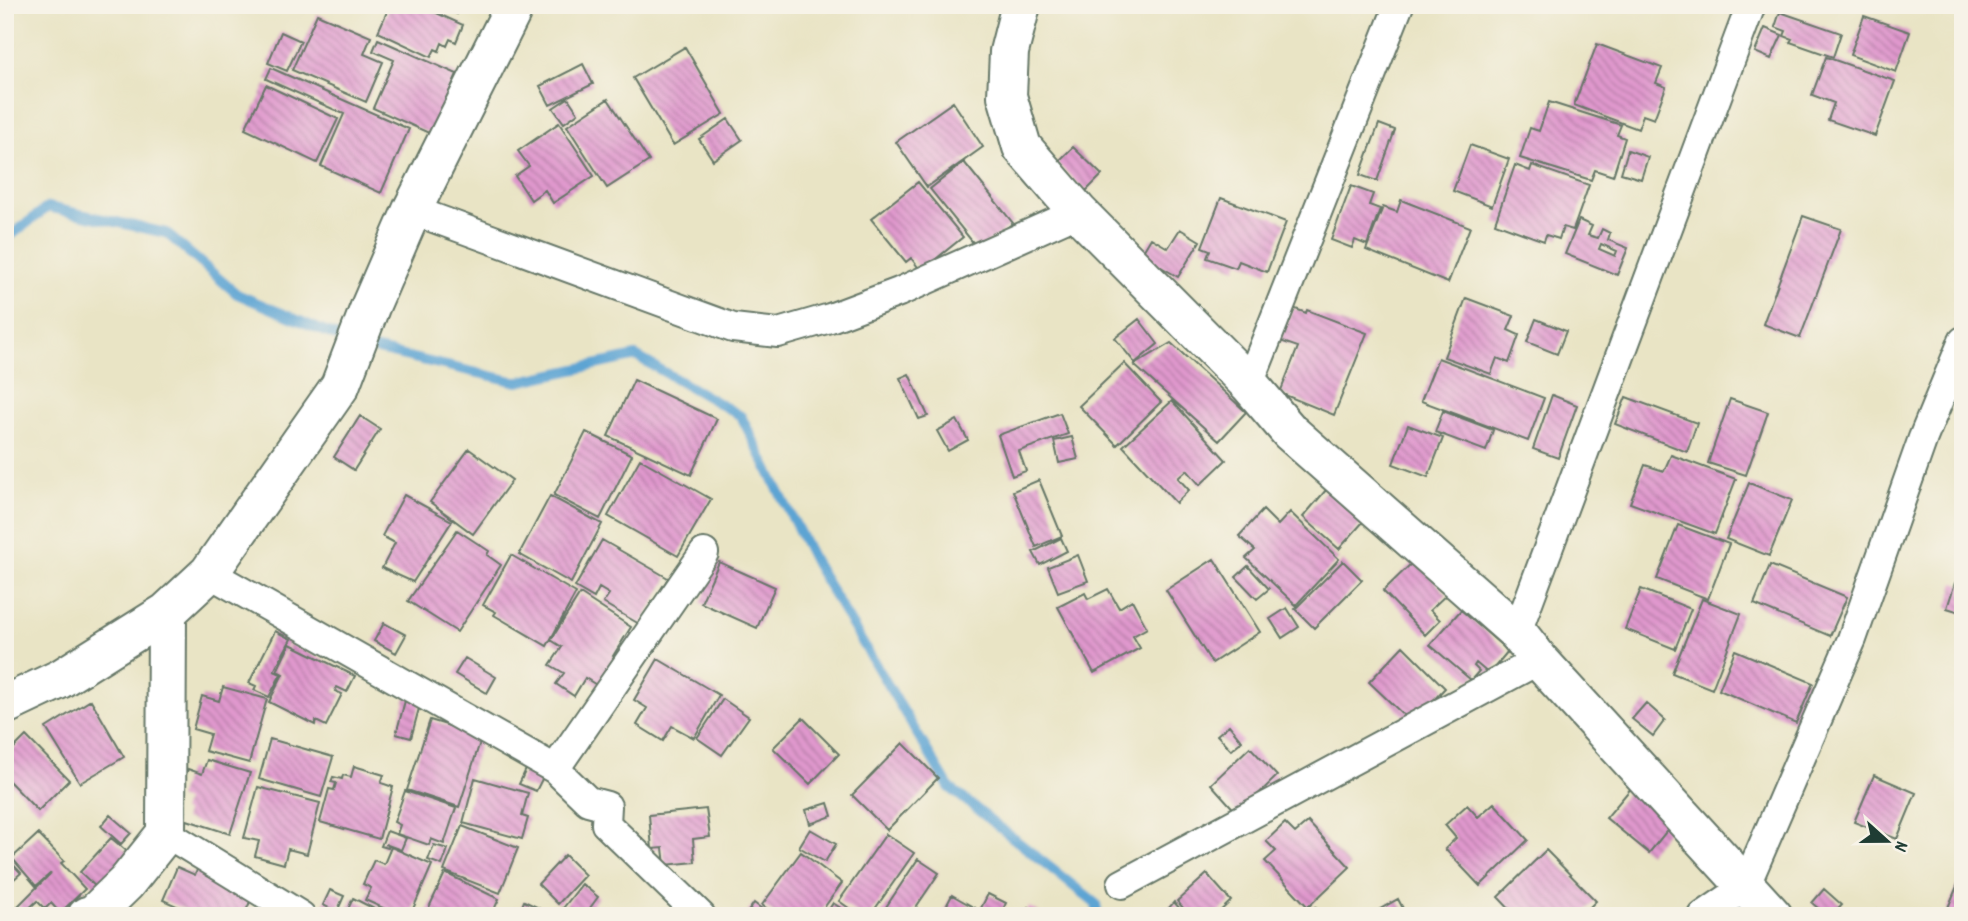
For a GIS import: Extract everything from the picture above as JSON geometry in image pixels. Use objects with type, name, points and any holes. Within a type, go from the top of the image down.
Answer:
[{"type":"street","points":[[5,705],[60,679],[167,612],[209,573],[340,386],[370,307],[412,210],[515,5]]},
{"type":"street","points":[[1021,5],[1009,51],[1007,96],[1022,147],[1078,212],[1249,384],[1290,432],[1528,646],[1773,916]]},
{"type":"street","points":[[1249,384],[1399,5]]},
{"type":"street","points":[[1122,884],[1528,646],[1751,5]]},
{"type":"street","points":[[412,210],[733,328],[778,333],[830,318],[899,292],[1078,212]]},
{"type":"street","points":[[1703,916],[1745,887],[1852,639],[1923,438],[1963,341]]},
{"type":"street","points":[[555,769],[704,553]]},
{"type":"street","points":[[209,573],[555,769],[589,801],[607,806],[606,824],[701,916]]},
{"type":"street","points":[[87,916],[93,915],[127,883],[166,833],[167,612]]},
{"type":"street","points":[[166,833],[301,916]]},
{"type":"building","points":[[390,5],[419,5],[463,25],[456,42],[450,39],[447,46],[442,43],[439,51],[435,49],[431,57],[378,32]]},
{"type":"building","points":[[436,5],[460,5],[457,14]]},
{"type":"building","points":[[1780,12],[1841,33],[1833,57],[1790,42],[1792,39],[1784,36],[1786,31],[1775,27]]},
{"type":"building","points":[[317,14],[371,37],[364,54],[383,62],[366,102],[292,70]]},
{"type":"building","points":[[1864,16],[1910,32],[1896,72],[1850,55]]},
{"type":"building","points":[[1765,28],[1782,35],[1771,59],[1755,52]]},
{"type":"building","points":[[281,32],[301,41],[287,71],[268,63]]},
{"type":"building","points":[[378,39],[457,74],[431,134],[373,108],[394,60],[373,51]]},
{"type":"building","points":[[1597,44],[1662,68],[1656,83],[1666,87],[1654,119],[1643,115],[1638,129],[1574,105]]},
{"type":"building","points":[[685,47],[724,114],[673,145],[633,78]]},
{"type":"building","points":[[1826,57],[1895,81],[1875,136],[1828,120],[1834,103],[1812,95]]},
{"type":"building","points":[[583,64],[593,84],[550,105],[540,86]]},
{"type":"building","points":[[271,68],[409,129],[381,193],[321,166],[344,114],[266,79]]},
{"type":"building","points":[[266,85],[338,119],[317,163],[245,129]]},
{"type":"building","points":[[568,98],[578,113],[564,123],[553,108]]},
{"type":"building","points":[[608,99],[649,161],[607,188],[567,126]]},
{"type":"building","points":[[953,102],[983,147],[927,187],[896,142]]},
{"type":"building","points":[[1549,102],[1621,125],[1617,135],[1625,138],[1613,176],[1595,170],[1591,180],[1520,158],[1530,128],[1539,131]]},
{"type":"building","points":[[728,119],[742,140],[713,160],[699,139]]},
{"type":"building","points":[[559,123],[594,176],[553,203],[545,190],[531,200],[515,176],[529,166],[518,151]]},
{"type":"building","points":[[1379,124],[1395,130],[1377,181],[1360,175]]},
{"type":"building","points":[[1470,145],[1509,159],[1492,206],[1453,191]]},
{"type":"building","points":[[1073,147],[1102,175],[1086,191],[1057,163]]},
{"type":"building","points":[[1628,150],[1648,157],[1641,179],[1621,173]]},
{"type":"building","points":[[964,162],[1013,223],[979,250],[930,189]]},
{"type":"building","points":[[1515,165],[1530,171],[1532,165],[1589,185],[1573,230],[1563,227],[1559,239],[1546,235],[1544,241],[1495,223]]},
{"type":"building","points":[[918,182],[963,237],[921,271],[911,258],[906,262],[871,219]]},
{"type":"building","points":[[1351,186],[1373,194],[1369,205],[1380,209],[1367,245],[1355,240],[1352,248],[1331,240]]},
{"type":"building","points":[[1221,198],[1286,222],[1267,272],[1239,261],[1236,268],[1207,258],[1210,250],[1202,247]]},
{"type":"building","points":[[1401,200],[1470,227],[1448,283],[1366,250],[1383,207],[1397,212]]},
{"type":"building","points":[[1803,216],[1841,229],[1800,338],[1763,324]]},
{"type":"building","points":[[1579,220],[1592,226],[1588,235],[1598,238],[1602,229],[1610,233],[1608,240],[1628,248],[1617,275],[1565,254]],"holes":[[[1601,244],[1617,251],[1615,256],[1599,249]]]},
{"type":"building","points":[[1180,229],[1200,241],[1178,277],[1141,255],[1151,238],[1168,248]]},
{"type":"building","points":[[1466,298],[1514,316],[1508,330],[1519,335],[1509,363],[1497,358],[1491,374],[1444,357]]},
{"type":"building","points":[[1293,308],[1306,313],[1307,310],[1367,333],[1334,415],[1280,393],[1298,347],[1280,341]]},
{"type":"building","points":[[1139,319],[1158,344],[1135,363],[1115,338]]},
{"type":"building","points":[[1536,319],[1566,331],[1557,354],[1527,342]]},
{"type":"building","points":[[1171,343],[1246,412],[1219,441],[1134,365]]},
{"type":"building","points":[[1438,358],[1544,398],[1528,441],[1421,401]]},
{"type":"building","points":[[1124,363],[1161,402],[1117,445],[1079,406]]},
{"type":"building","points":[[909,374],[928,416],[919,419],[900,378]]},
{"type":"building","points":[[634,380],[717,419],[691,475],[608,436]]},
{"type":"building","points":[[1552,395],[1577,405],[1558,458],[1533,449]]},
{"type":"building","points":[[1626,397],[1697,423],[1687,452],[1615,424]]},
{"type":"building","points":[[1730,399],[1768,412],[1746,475],[1708,463]]},
{"type":"building","points":[[1172,401],[1226,460],[1200,485],[1187,470],[1178,478],[1189,490],[1176,503],[1123,446]]},
{"type":"building","points":[[1443,411],[1493,430],[1486,451],[1435,432]]},
{"type":"building","points":[[1060,413],[1068,434],[1019,451],[1026,471],[1012,476],[998,435]]},
{"type":"building","points":[[360,416],[380,429],[354,470],[334,457]]},
{"type":"building","points":[[957,420],[968,440],[948,451],[937,431]]},
{"type":"building","points":[[1408,425],[1443,438],[1428,477],[1393,464]]},
{"type":"building","points":[[586,432],[632,455],[600,519],[554,495]]},
{"type":"building","points":[[1072,437],[1078,459],[1059,463],[1054,441]]},
{"type":"building","points":[[469,449],[512,480],[473,534],[430,502]]},
{"type":"building","points":[[1671,455],[1736,479],[1715,534],[1630,503],[1645,465],[1664,471]]},
{"type":"building","points":[[640,459],[711,499],[678,556],[608,516]]},
{"type":"building","points":[[1039,480],[1062,536],[1036,547],[1013,491]]},
{"type":"building","points":[[1749,483],[1792,500],[1769,556],[1726,539]]},
{"type":"building","points":[[1326,490],[1363,522],[1339,549],[1303,517]]},
{"type":"building","points":[[404,495],[452,521],[413,582],[382,568],[395,543],[382,536]]},
{"type":"building","points":[[550,496],[602,524],[571,583],[519,554]]},
{"type":"building","points":[[1263,510],[1278,525],[1290,512],[1339,559],[1296,605],[1246,558],[1255,550],[1239,536]]},
{"type":"building","points":[[1678,525],[1729,544],[1708,599],[1657,579]]},
{"type":"building","points":[[457,530],[489,551],[487,555],[501,565],[457,632],[408,601]]},
{"type":"building","points":[[1061,538],[1067,551],[1040,565],[1033,552]]},
{"type":"building","points":[[602,540],[668,578],[641,625],[603,603],[609,594],[599,588],[594,598],[575,587]]},
{"type":"building","points":[[511,555],[576,593],[547,646],[494,615],[496,612],[483,605]]},
{"type":"building","points":[[1078,555],[1088,581],[1058,592],[1048,567]]},
{"type":"building","points":[[1214,559],[1260,632],[1212,663],[1166,590]]},
{"type":"building","points":[[1415,560],[1447,594],[1430,610],[1440,620],[1425,635],[1383,591]]},
{"type":"building","points":[[1343,561],[1362,580],[1314,628],[1295,609]]},
{"type":"building","points":[[719,562],[775,587],[757,628],[701,603]]},
{"type":"building","points":[[1770,565],[1847,597],[1830,636],[1754,604]]},
{"type":"building","points":[[1248,566],[1269,589],[1257,599],[1236,577]]},
{"type":"building","points":[[1955,583],[1963,586],[1963,613],[1947,608]]},
{"type":"building","points":[[1108,589],[1119,608],[1132,600],[1147,628],[1133,636],[1140,648],[1094,673],[1058,607],[1085,593],[1088,599]]},
{"type":"building","points":[[1641,589],[1691,609],[1675,649],[1625,629]]},
{"type":"building","points":[[580,594],[631,627],[598,686],[585,678],[574,696],[556,684],[564,673],[550,665],[562,647],[551,640]]},
{"type":"building","points":[[1702,599],[1741,614],[1712,689],[1672,673]]},
{"type":"building","points":[[1287,608],[1299,627],[1282,638],[1270,619]]},
{"type":"building","points":[[1461,610],[1508,651],[1489,674],[1476,663],[1474,666],[1479,671],[1471,680],[1430,645]]},
{"type":"building","points":[[384,623],[406,635],[396,653],[374,641]]},
{"type":"building","points":[[275,631],[291,639],[274,671],[281,674],[269,697],[254,690],[256,686],[249,683]]},
{"type":"building","points":[[290,644],[355,676],[347,692],[337,687],[335,691],[342,694],[326,726],[316,721],[315,725],[269,702],[283,674],[277,671]]},
{"type":"building","points":[[1403,646],[1445,688],[1412,723],[1369,682]]},
{"type":"building","points":[[1735,650],[1813,683],[1796,723],[1719,690]]},
{"type":"building","points":[[465,658],[496,677],[487,693],[455,674]]},
{"type":"building","points":[[658,659],[719,695],[694,738],[672,726],[663,741],[637,725],[647,708],[634,700]]},
{"type":"building","points":[[223,687],[267,699],[249,763],[205,751],[210,734],[193,729],[202,696],[219,701]]},
{"type":"building","points":[[406,697],[421,701],[411,738],[396,734]]},
{"type":"building","points":[[723,699],[749,717],[722,755],[697,738]]},
{"type":"building","points":[[91,700],[124,757],[80,783],[46,728]]},
{"type":"building","points":[[1646,703],[1665,720],[1653,736],[1632,719]]},
{"type":"building","points":[[803,718],[839,754],[810,784],[773,748]]},
{"type":"building","points":[[430,720],[482,736],[459,807],[407,790]]},
{"type":"building","points":[[1229,725],[1242,741],[1231,750],[1217,735]]},
{"type":"building","points":[[26,736],[69,780],[38,811],[5,777],[5,757]]},
{"type":"building","points":[[270,739],[333,757],[321,797],[259,779]]},
{"type":"building","points":[[903,743],[938,778],[887,830],[852,795]]},
{"type":"building","points":[[1250,747],[1277,776],[1238,814],[1211,784]]},
{"type":"building","points":[[207,760],[250,773],[230,834],[184,819],[186,812],[182,811],[185,801],[178,798],[188,769],[202,774]]},
{"type":"building","points":[[528,765],[545,773],[536,791],[519,784]]},
{"type":"building","points":[[354,766],[384,775],[381,783],[393,787],[379,839],[320,822],[329,789],[334,790],[336,783],[331,782],[333,777],[351,777]]},
{"type":"building","points":[[1874,775],[1916,793],[1897,839],[1854,822]]},
{"type":"building","points":[[475,778],[528,793],[522,816],[528,818],[522,839],[463,823]]},
{"type":"building","points":[[258,787],[320,803],[307,854],[288,849],[284,864],[255,856],[259,841],[244,838]]},
{"type":"building","points":[[1632,787],[1674,822],[1649,853],[1606,818]]},
{"type":"building","points":[[405,791],[456,808],[444,844],[431,839],[429,845],[397,834],[400,825],[394,822]]},
{"type":"building","points":[[828,803],[832,816],[810,824],[806,810]]},
{"type":"building","points":[[1494,803],[1528,840],[1480,886],[1445,849],[1456,838],[1445,825],[1467,805],[1478,817]]},
{"type":"building","points":[[706,809],[710,837],[693,839],[695,862],[665,865],[663,848],[652,849],[649,815]]},
{"type":"building","points":[[110,815],[131,833],[121,844],[101,826]]},
{"type":"building","points":[[1308,822],[1350,867],[1308,907],[1265,861],[1276,851],[1266,841],[1285,823],[1295,833]]},
{"type":"building","points":[[462,826],[518,848],[500,893],[444,871]]},
{"type":"building","points":[[810,829],[836,844],[825,862],[799,847]]},
{"type":"building","points":[[387,831],[406,838],[401,850],[385,844],[388,848],[381,846]]},
{"type":"building","points":[[38,834],[64,861],[61,863],[85,889],[60,913],[51,903],[45,909],[37,901],[24,913],[18,906],[51,873],[36,886],[12,858]]},
{"type":"building","points":[[886,834],[914,853],[870,916],[860,916],[839,901]]},
{"type":"building","points":[[111,838],[129,853],[98,889],[80,872]]},
{"type":"building","points":[[434,845],[448,849],[442,865],[428,860]]},
{"type":"building","points":[[391,847],[432,865],[410,916],[401,916],[365,900],[371,888],[363,884],[374,860],[384,864]]},
{"type":"building","points":[[1546,850],[1596,901],[1581,916],[1516,916],[1498,897]]},
{"type":"building","points":[[801,852],[842,883],[818,916],[777,916],[762,905]]},
{"type":"building","points":[[565,855],[585,875],[558,904],[538,884]]},
{"type":"building","points":[[5,856],[21,873],[5,887]]},
{"type":"building","points":[[918,859],[939,873],[910,916],[880,916]]},
{"type":"building","points":[[177,867],[195,875],[198,867],[254,892],[244,916],[199,916],[163,900]]},
{"type":"building","points":[[1963,872],[1963,916],[1961,916],[1947,910]]},
{"type":"building","points":[[445,873],[499,899],[491,916],[425,916]]},
{"type":"building","points":[[1207,874],[1231,901],[1215,916],[1190,916],[1177,901]]},
{"type":"building","points":[[582,884],[598,897],[584,916],[557,916]]},
{"type":"building","points":[[1824,889],[1842,905],[1832,916],[1827,916],[1812,903]]},
{"type":"building","points":[[330,890],[344,896],[337,912],[323,905]]},
{"type":"building","points":[[988,894],[1006,903],[1000,916],[981,908]]},
{"type":"building","points":[[952,895],[989,916],[941,916]]},
{"type":"building","points":[[353,898],[388,916],[345,916]]},
{"type":"building","points":[[1398,899],[1407,916],[1368,916]]},
{"type":"building","points":[[524,901],[539,908],[536,916],[518,916]]},
{"type":"building","points":[[1174,902],[1186,916],[1162,916]]},
{"type":"building","points":[[754,903],[771,916],[745,916]]},
{"type":"building","points":[[833,903],[853,916],[825,916]]},
{"type":"building","points":[[1029,907],[1045,916],[1024,916]]},
{"type":"building","points":[[1315,907],[1323,916],[1306,916]]},
{"type":"building","points":[[1878,909],[1894,916],[1875,916]]},
{"type":"waterway","points":[[5,240],[48,207],[166,233],[237,294],[347,341]]},
{"type":"waterway","points":[[365,347],[517,382],[636,356],[741,416],[816,565],[949,787],[1096,904],[1098,916]]}]
